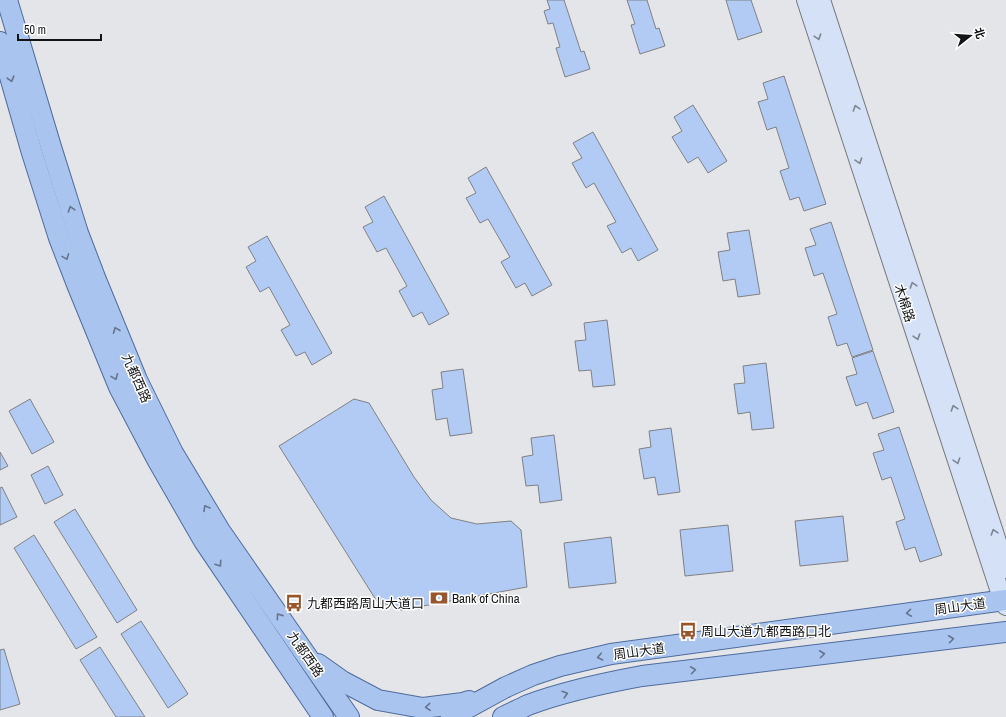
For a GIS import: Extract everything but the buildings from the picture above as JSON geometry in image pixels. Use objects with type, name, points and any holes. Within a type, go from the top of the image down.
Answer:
[{"type":"main road","name":"九都西路","points":[[8,0],[78,233],[137,380],[173,453],[220,531],[349,717]]},
{"type":"main road","name":"木棉路","points":[[806,0],[1005,602]]},
{"type":"main road","name":"木棉路","points":[[821,0],[1006,569]]},
{"type":"main road","name":"九都西路","points":[[0,42],[32,153],[59,238],[119,387],[158,461],[204,541],[323,717]]},
{"type":"main road","name":"周山大道","points":[[450,717],[506,687],[533,675],[611,654],[1005,602]]},
{"type":"main road","name":"周山大道","points":[[503,717],[580,689],[642,676],[1006,632]]},
{"type":"main road","points":[[308,656],[342,681],[378,700],[423,708],[463,703],[506,687]]},
{"type":"place","name":"Bank of China","points":[[439,598]]},
{"type":"place","name":"九都西路周山大道口","points":[[294,603]]},
{"type":"place","name":"周山大道九都西路口北","points":[[688,631]]}]
